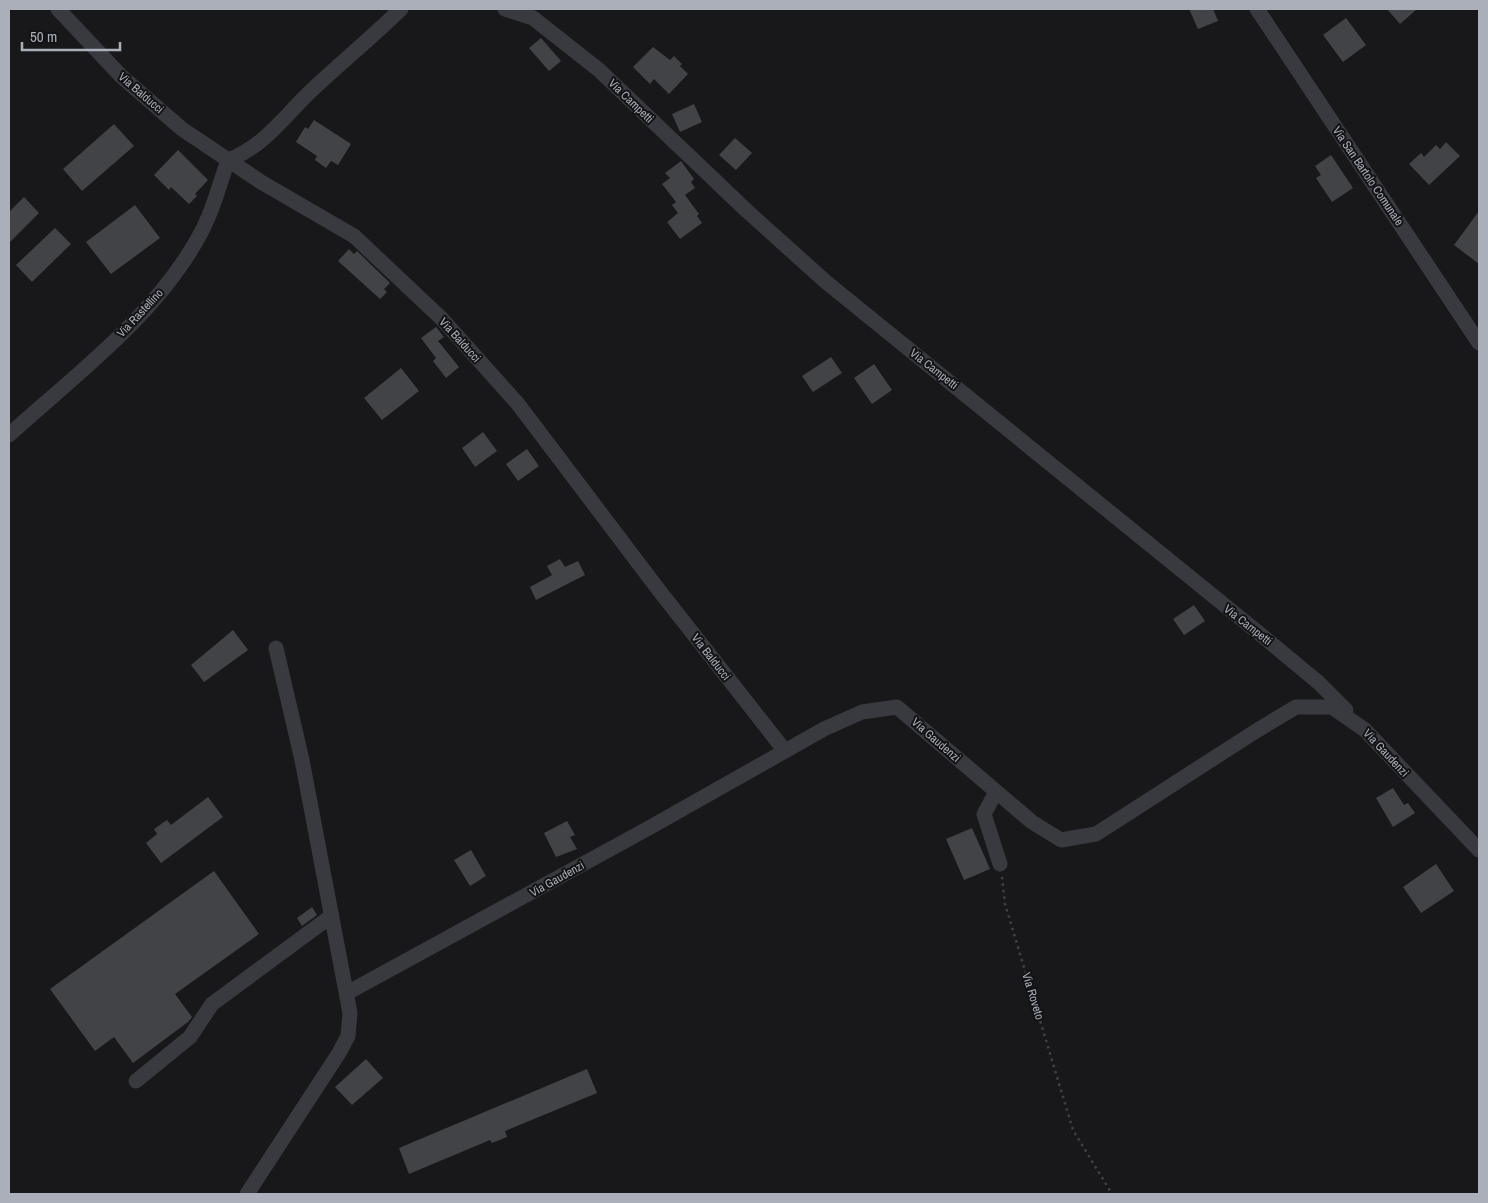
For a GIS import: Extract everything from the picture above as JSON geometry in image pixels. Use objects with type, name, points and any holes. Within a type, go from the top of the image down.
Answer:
[{"type":"street","name":"Via Balducci","points":[[58,9],[121,76],[182,128],[260,182],[354,236],[440,318],[518,404],[658,589],[785,751]]},
{"type":"street","points":[[228,160],[244,154],[262,141],[312,90],[401,9]]},
{"type":"street","name":"Via Campetti","points":[[505,9],[533,18],[599,70],[734,199],[826,282],[1320,683],[1365,730]]},
{"type":"street","name":"Via San Bartolo Comunale","points":[[1257,9],[1479,343]]},
{"type":"street","name":"Via Rastellino","points":[[9,435],[123,332],[178,271],[199,237],[228,160]]},
{"type":"street","points":[[247,1194],[348,1036],[350,1013],[330,917],[302,760],[276,648]]},
{"type":"street","name":"Via Gaudenzi","points":[[346,993],[505,907],[824,728],[862,712],[897,707],[1032,822],[1061,840],[1096,834],[1256,731],[1296,708],[1332,707],[1365,730],[1479,850]]},
{"type":"street","points":[[996,792],[984,814],[1000,864]]},
{"type":"street","points":[[136,1080],[190,1037],[212,1004],[330,917]]},
{"type":"path","name":"Via Roveto","points":[[1000,864],[1005,904],[1073,1130],[1112,1194]]},
{"type":"building","points":[[1189,9],[1213,9],[1218,21],[1198,29]]},
{"type":"building","points":[[1387,9],[1417,9],[1400,24]]},
{"type":"building","points":[[1346,18],[1366,45],[1343,62],[1323,35]]},
{"type":"building","points":[[541,38],[561,61],[549,71],[529,48]]},
{"type":"building","points":[[653,47],[670,60],[674,56],[688,74],[669,94],[654,79],[650,84],[633,67]]},
{"type":"building","points":[[694,104],[702,122],[680,132],[672,114]]},
{"type":"building","points":[[314,120],[351,144],[338,165],[331,161],[326,168],[315,160],[317,156],[296,142],[305,127],[308,129]]},
{"type":"building","points":[[114,124],[134,146],[82,191],[63,169]]},
{"type":"building","points":[[735,138],[752,153],[736,170],[719,155]]},
{"type":"building","points":[[1446,142],[1460,156],[1429,185],[1409,164],[1421,153],[1424,157],[1436,145],[1440,149]]},
{"type":"building","points":[[178,150],[208,180],[195,194],[197,196],[189,204],[171,187],[169,190],[154,175]]},
{"type":"building","points":[[1331,155],[1353,188],[1332,202],[1316,178],[1321,175],[1315,166]]},
{"type":"building","points":[[681,161],[694,179],[691,182],[695,188],[685,195],[699,214],[697,216],[702,223],[680,239],[667,222],[678,213],[672,205],[676,202],[662,184],[670,178],[665,173]]},
{"type":"building","points":[[24,197],[39,213],[9,243],[9,212]]},
{"type":"building","points":[[135,205],[160,238],[111,274],[86,242]]},
{"type":"building","points":[[1479,211],[1479,264],[1454,245]]},
{"type":"building","points":[[55,228],[71,244],[32,282],[16,265]]},
{"type":"building","points":[[349,249],[354,254],[357,251],[390,283],[384,289],[387,292],[380,299],[338,261]]},
{"type":"building","points":[[436,327],[444,337],[438,341],[459,367],[446,378],[433,361],[436,358],[421,338]]},
{"type":"building","points":[[831,357],[842,373],[813,392],[802,376]]},
{"type":"building","points":[[874,364],[892,390],[872,404],[854,378]]},
{"type":"building","points":[[401,368],[419,391],[382,420],[364,398]]},
{"type":"building","points":[[483,432],[497,451],[475,467],[462,448]]},
{"type":"building","points":[[527,449],[539,466],[518,481],[506,464]]},
{"type":"building","points":[[560,559],[565,567],[578,561],[585,575],[536,600],[530,587],[552,575],[547,566]]},
{"type":"building","points":[[1194,605],[1205,621],[1184,635],[1173,619]]},
{"type":"building","points":[[233,630],[248,650],[204,682],[191,665]]},
{"type":"building","points":[[1393,788],[1404,805],[1408,803],[1415,813],[1393,827],[1376,798]]},
{"type":"building","points":[[208,797],[223,817],[161,863],[146,843],[157,834],[154,829],[167,820],[171,825]]},
{"type":"building","points":[[567,821],[575,835],[570,837],[577,849],[556,857],[544,833]]},
{"type":"building","points":[[972,828],[990,869],[964,880],[946,839]]},
{"type":"building","points":[[471,850],[486,876],[470,886],[454,860]]},
{"type":"building","points":[[1436,864],[1454,891],[1421,913],[1403,887]]},
{"type":"building","points":[[214,871],[259,934],[175,994],[192,1017],[133,1063],[114,1037],[95,1051],[50,989]]},
{"type":"building","points":[[312,907],[317,915],[302,926],[297,918]]},
{"type":"building","points":[[366,1059],[383,1078],[352,1105],[335,1087]]},
{"type":"building","points":[[587,1069],[597,1093],[505,1131],[507,1137],[492,1143],[490,1140],[409,1174],[399,1148]]}]
